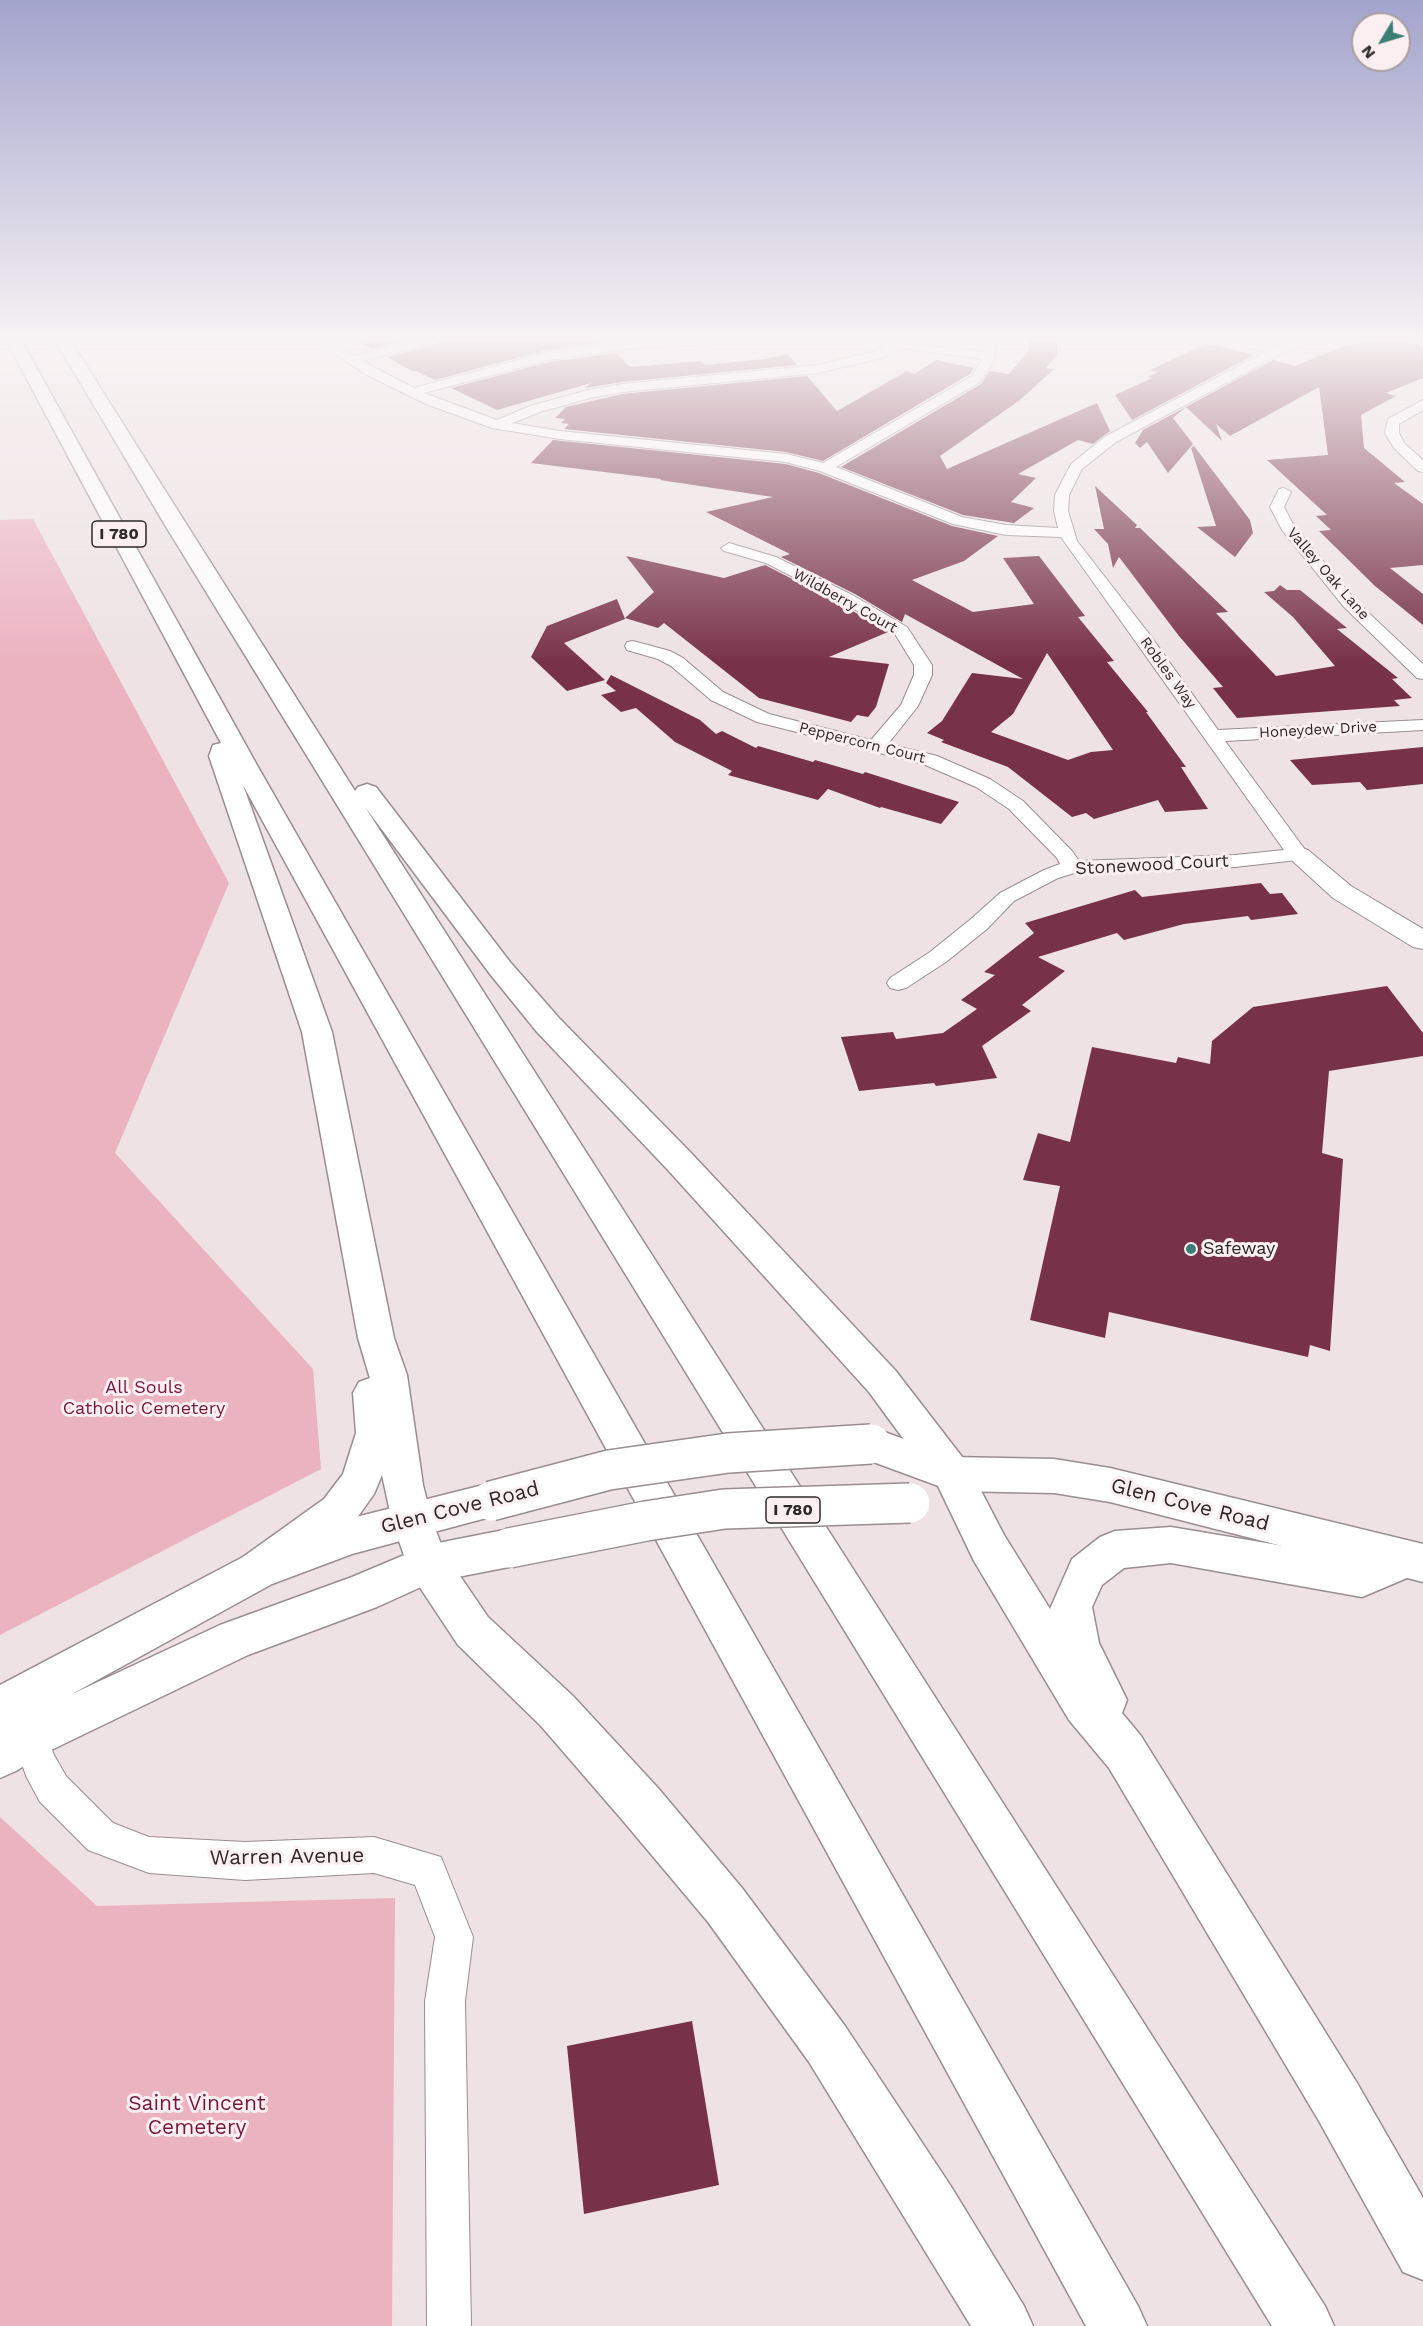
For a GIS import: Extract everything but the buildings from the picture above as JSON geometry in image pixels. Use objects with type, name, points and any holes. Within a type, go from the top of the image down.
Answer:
[{"type":"main road","name":"I 780","points":[[73,449],[226,728],[1118,2326]]},
{"type":"main road","name":"I 780","points":[[129,449],[1305,2326]]},
{"type":"main road","points":[[282,694],[339,752],[500,969],[548,1025],[680,1162],[882,1381],[952,1474],[989,1548],[1085,1705],[1125,1752],[1338,2102],[1423,2252]]},
{"type":"main road","points":[[226,728],[221,756],[317,1032],[376,1338],[388,1375],[403,1485],[420,1543],[473,1631],[557,1711],[725,1905],[827,2044],[1005,2326]]},
{"type":"main road","points":[[258,1570],[338,1512],[360,1482],[375,1433],[370,1379],[376,1338]]},
{"type":"main road","name":"Glen Cove Road","points":[[12,1725],[234,1639],[362,1593],[420,1543],[491,1501],[609,1470],[728,1452],[871,1444],[952,1474],[1054,1476],[1110,1485],[1415,1561]]},
{"type":"main road","name":"Glen Cove Road","points":[[12,1725],[258,1570],[352,1536],[509,1548],[646,1521],[724,1509],[910,1503],[952,1474]]},
{"type":"main road","points":[[1125,1752],[1104,1699],[1078,1646],[1071,1607],[1087,1572],[1115,1550],[1171,1545],[1362,1578],[1415,1561]]},
{"type":"street","points":[[694,449],[786,458],[825,468],[958,521],[1005,530],[1066,533]]},
{"type":"street","points":[[825,468],[858,449]]},
{"type":"street","name":"Robles Way","points":[[1099,449],[1076,467],[1062,495],[1061,511],[1070,542],[1144,639],[1279,831],[1299,855],[1342,892],[1423,941]]},
{"type":"street","points":[[1403,449],[1423,468]]},
{"type":"street","name":"Valley Oak Lane","points":[[1284,492],[1277,507],[1287,527],[1350,604],[1423,674]]},
{"type":"street","name":"Wildberry Court","points":[[729,548],[771,560],[848,599],[901,631],[923,664],[923,675],[909,706],[876,746]]},
{"type":"street","name":"Peppercorn Court","points":[[633,646],[664,655],[677,662],[717,696],[763,718],[930,760],[983,783],[1016,806],[1065,855],[1072,867]]},
{"type":"street","name":"Honeydew Drive","points":[[1213,736],[1423,724]]},
{"type":"street","name":"Stonewood Court","points":[[898,984],[980,924],[1007,897],[1051,874],[1072,867],[1235,861],[1299,855]]},
{"type":"street","name":"Warren Avenue","points":[[12,1725],[39,1763],[53,1789],[101,1838],[149,1856],[245,1861],[374,1855],[428,1870],[454,1938],[445,2001],[449,2326]]},
{"type":"green space","name":"All Souls Catholic Cemetery","points":[[33,519],[229,883],[115,1153],[313,1369],[321,1469],[0,1635],[0,520]]},
{"type":"green space","name":"Saint Vincent Cemetery","points":[[0,1817],[97,1906],[395,1898],[392,2326],[0,2326]]},
{"type":"place","name":"Safeway","points":[[1191,1249]]}]
